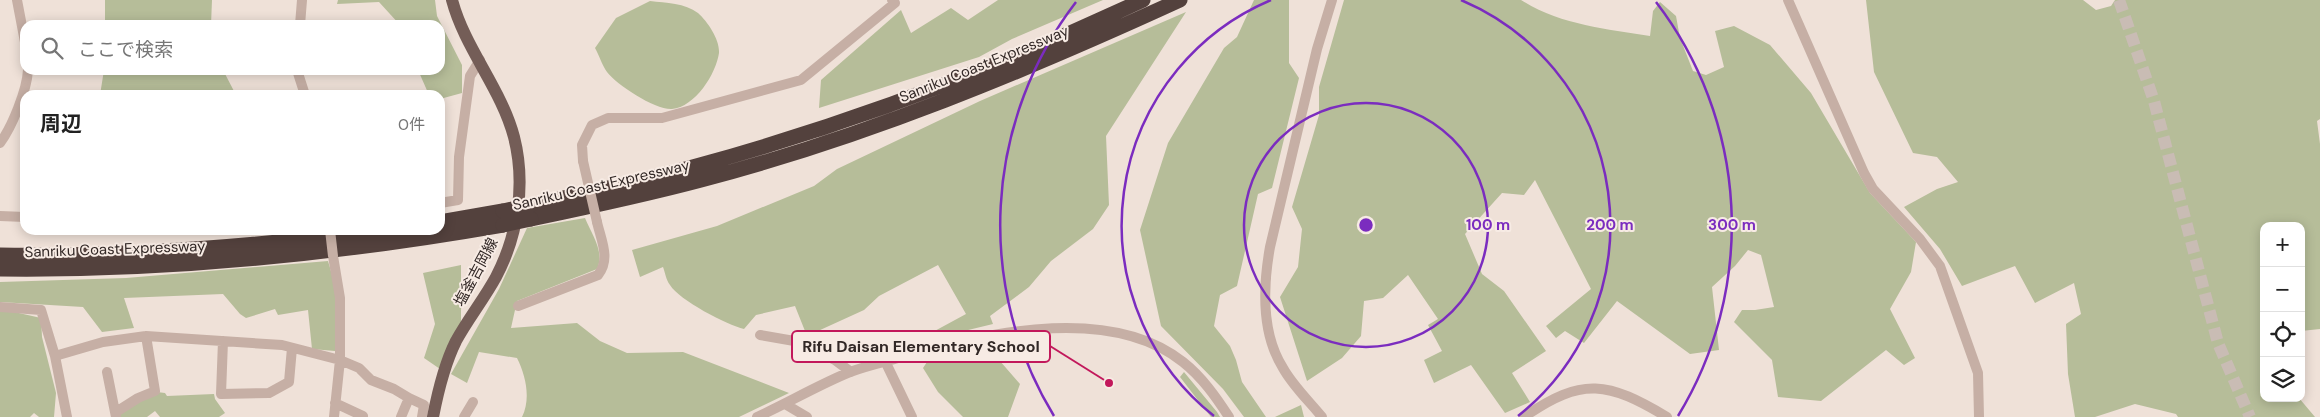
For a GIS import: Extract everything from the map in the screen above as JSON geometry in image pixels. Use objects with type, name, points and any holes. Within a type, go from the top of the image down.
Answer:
[{"type":"highway","name":"Sanriku Coast Expressway","points":[[531,212],[699,166],[887,107],[994,66],[1143,0]]},
{"type":"highway","name":"Sanriku Coast Expressway","points":[[445,232],[531,212],[703,180],[881,123],[1001,78],[1180,0]]},
{"type":"highway","name":"Sanriku Coast Expressway","points":[[445,222],[503,218]]},
{"type":"highway","name":"Sanriku Coast Expressway","points":[[0,269],[150,260],[243,246],[341,235]]},
{"type":"highway","name":"Sanriku Coast Expressway","points":[[0,255],[150,260],[243,260],[409,241],[434,235]]},
{"type":"highway","points":[[0,246],[150,260]]},
{"type":"highway","points":[[0,278],[150,260]]},
{"type":"main road","name":"塩釜吉岡線","points":[[431,417],[442,375],[453,350],[496,277],[511,244],[518,212],[520,185],[515,139],[507,112],[452,0]]},
{"type":"street","points":[[17,0],[21,20]]},
{"type":"street","points":[[300,20],[302,0]]},
{"type":"street","points":[[1322,417],[1288,376],[1276,356],[1267,317],[1265,277],[1270,247],[1317,49],[1332,0]]},
{"type":"street","points":[[1788,0],[1873,189],[1920,238],[1940,266],[1978,373],[1979,417]]},
{"type":"street","points":[[518,306],[598,275],[605,263],[605,254],[583,161],[582,145],[592,125],[608,118],[662,118],[801,80],[895,1]]},
{"type":"street","points":[[445,202],[458,200],[459,157],[470,76],[480,60]]},
{"type":"street","points":[[24,90],[28,81],[28,75]]},
{"type":"street","points":[[298,75],[303,90]]},
{"type":"street","points":[[0,143],[11,127],[20,99]]},
{"type":"street","points":[[0,216],[20,217]]},
{"type":"street","points":[[331,235],[340,298],[340,360],[334,417]]},
{"type":"street","points":[[0,307],[41,310],[55,356],[67,417]]},
{"type":"street","points":[[757,417],[851,372],[950,343],[1014,331],[1100,329],[1120,332],[1163,349],[1182,361],[1202,381],[1229,417]]},
{"type":"street","points":[[760,334],[800,342],[835,360],[851,372]]},
{"type":"street","points":[[55,356],[103,342],[146,336],[292,348],[340,360],[359,368],[371,380],[394,389],[424,405],[431,417]]},
{"type":"street","points":[[106,372],[116,415],[138,398],[155,390],[146,336]]},
{"type":"street","points":[[223,341],[222,394],[269,393],[289,382],[292,348]]},
{"type":"street","points":[[885,361],[912,417]]},
{"type":"street","points":[[1524,417],[1553,398],[1569,391],[1606,388],[1634,398],[1667,417]]},
{"type":"street","points":[[401,417],[409,398]]},
{"type":"street","points":[[464,417],[473,402]]},
{"type":"street","points":[[335,403],[363,416]]},
{"type":"street","points":[[785,404],[807,417]]},
{"type":"green space","points":[[105,0],[212,0],[211,20],[105,20]]},
{"type":"green space","points":[[338,0],[435,0],[439,20],[395,20],[379,2],[337,4]]},
{"type":"green space","points":[[998,0],[1103,0],[1012,39],[979,57],[819,108],[821,80],[901,10],[911,33],[951,8],[968,20]]},
{"type":"green space","points":[[1254,0],[1289,0],[1289,63],[1299,78],[1272,188],[1258,194],[1237,286],[1220,295],[1214,326],[1230,346],[1242,382],[1266,417],[1244,417],[1223,389],[1161,326],[1140,230],[1168,143],[1224,48],[1237,37]]},
{"type":"green space","points":[[1344,0],[1521,0],[1567,21],[1650,36],[1653,11],[1660,2],[1676,16],[1680,38],[1693,71],[1706,75],[1724,67],[1715,31],[1734,26],[1770,45],[1811,93],[1870,193],[1916,242],[1911,272],[1890,309],[1915,358],[1904,365],[1886,350],[1821,401],[1778,397],[1772,360],[1734,322],[1742,310],[1774,307],[1761,255],[1748,250],[1735,266],[1712,287],[1719,350],[1690,354],[1617,301],[1584,343],[1565,331],[1556,338],[1546,326],[1591,289],[1535,180],[1524,195],[1502,193],[1465,234],[1482,274],[1504,291],[1546,351],[1512,373],[1530,402],[1505,413],[1471,365],[1434,383],[1424,360],[1442,351],[1428,325],[1438,319],[1408,275],[1383,298],[1364,301],[1361,336],[1342,358],[1307,381],[1280,297],[1298,267],[1302,229],[1292,207],[1319,115],[1319,87]]},
{"type":"green space","points":[[1866,0],[2083,0],[2096,10],[2111,6],[2115,0],[2320,0],[2320,119],[2317,121],[2320,144],[2320,329],[2305,331],[2305,222],[2260,222],[2260,402],[2302,402],[2315,417],[2178,417],[2176,414],[2135,404],[2095,417],[2075,417],[2068,374],[2066,324],[2081,314],[2074,283],[2035,303],[2015,266],[1962,286],[1940,249],[1904,207],[1937,189],[1958,182],[1937,157],[1913,153],[1874,72]]},
{"type":"green space","points":[[650,1],[681,5],[698,13],[706,21],[718,43],[719,53],[717,61],[709,79],[696,96],[681,107],[665,108],[637,96],[607,72],[595,48],[616,18]]},
{"type":"green space","points":[[1186,12],[1106,136],[1109,205],[1093,229],[1051,261],[1029,287],[990,316],[993,324],[935,338],[931,333],[966,314],[938,265],[879,296],[864,310],[807,336],[795,306],[756,315],[744,329],[715,317],[683,298],[669,283],[663,267],[640,277],[632,250],[717,226],[814,186],[837,169],[980,101]]},
{"type":"green space","points":[[445,32],[462,65],[462,93],[445,98],[445,90],[427,90],[420,75],[445,75]]},
{"type":"green space","points":[[103,75],[226,75],[233,90],[101,90]]},
{"type":"green space","points":[[585,218],[599,250],[597,269],[517,301],[511,328],[577,323],[600,341],[627,353],[683,352],[789,393],[739,417],[522,417],[527,395],[523,372],[517,358],[479,352],[467,383],[451,374],[499,289],[527,228]]},
{"type":"green space","points":[[328,261],[338,295],[335,351],[312,349],[308,310],[278,315],[275,309],[246,318],[240,314],[223,294],[124,298],[134,328],[102,332],[83,307],[0,302],[0,282],[126,278]]},
{"type":"green space","points":[[461,265],[461,324],[440,369],[424,358],[435,324],[423,273]]},
{"type":"green space","points":[[0,311],[10,311],[41,318],[42,337],[56,393],[54,417],[39,417],[34,413],[30,417],[0,417]]},
{"type":"green space","points":[[986,345],[1020,384],[1008,417],[963,417],[938,392],[923,368],[929,359]]},
{"type":"green space","points":[[1184,372],[1220,417],[1211,417],[1180,377]]},
{"type":"green space","points":[[157,392],[165,393],[167,396],[214,394],[215,399],[225,413],[219,417],[160,417],[155,411],[147,417],[119,417],[119,414]]},
{"type":"green space","points":[[1301,405],[1304,417],[1275,417],[1277,416]]},
{"type":"tunnel","points":[[2119,0],[2154,101],[2218,343],[2250,417]]},
{"type":"place","name":"Rifu Daisan Elementary School","points":[[1109,383]]}]
